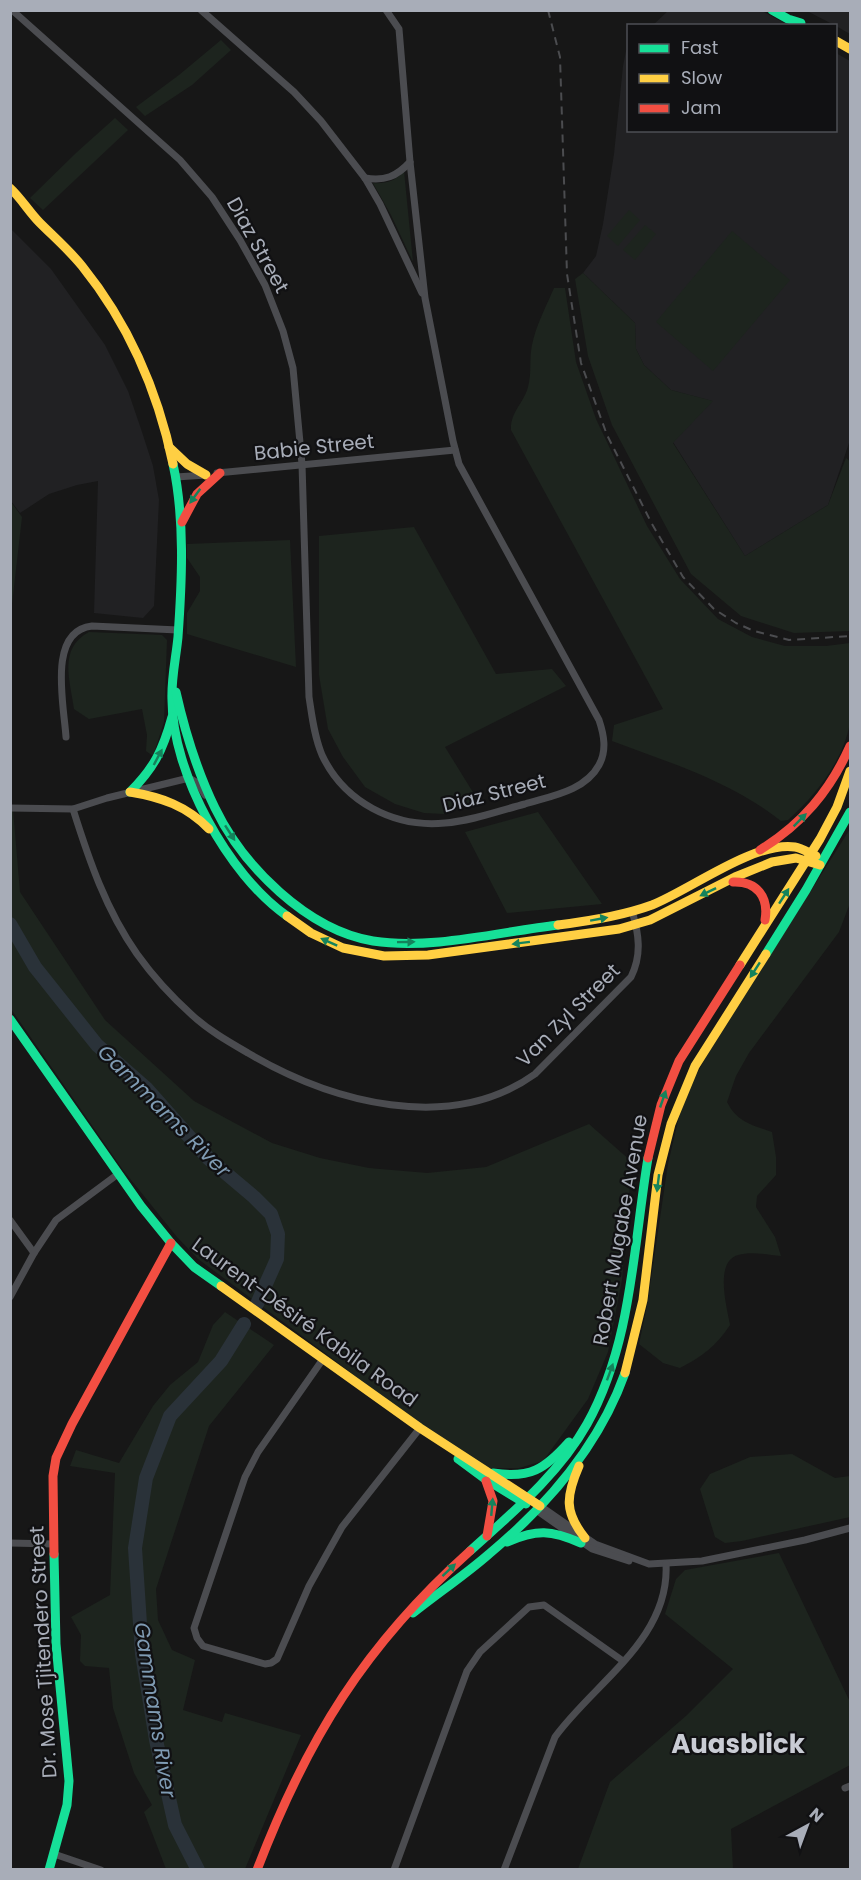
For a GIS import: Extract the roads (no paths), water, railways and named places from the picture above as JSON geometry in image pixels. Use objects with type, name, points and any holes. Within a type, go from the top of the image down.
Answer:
[{"type":"street","name":"Diaz Street","points":[[12,10],[180,160],[212,197],[240,240],[265,285],[283,331],[293,368],[302,464],[309,697],[314,730],[322,755],[351,795],[368,806],[391,818],[414,824],[444,824],[471,819],[565,792],[581,784],[599,764],[604,738],[599,720],[585,693],[468,482],[456,450],[425,298],[410,162],[399,29],[386,10]]},
{"type":"street","points":[[201,10],[294,92],[321,121],[365,178],[392,227],[425,298]]},
{"type":"street","points":[[772,10],[788,19],[804,24]]},
{"type":"street","points":[[786,10],[804,24]]},
{"type":"street","points":[[365,178],[383,180],[394,176],[410,162]]},
{"type":"street","points":[[10,188],[24,201],[27,208]]},
{"type":"street","points":[[10,195],[27,208],[81,265],[122,323],[144,368],[157,403],[176,477],[180,527],[178,630],[172,715],[164,747],[158,759],[151,771],[130,792]]},
{"type":"street","points":[[168,445],[182,460],[206,475]]},
{"type":"street","name":"Babie Street","points":[[176,477],[456,450]]},
{"type":"street","points":[[180,527],[192,499],[204,485],[220,473]]},
{"type":"street","points":[[66,737],[63,658],[67,640],[74,633],[79,629],[92,626],[178,630]]},
{"type":"street","points":[[174,681],[190,743],[215,809]]},
{"type":"street","points":[[172,715],[189,778],[207,817],[236,865]]},
{"type":"street","points":[[189,778],[192,766],[190,743]]},
{"type":"street","points":[[10,808],[73,809],[189,778],[198,783],[237,844],[258,869],[296,905],[322,924],[346,934],[374,941],[406,942],[587,921],[632,911],[655,903],[735,864],[778,839],[802,818],[832,783],[850,746]]},
{"type":"street","name":"Robert Mugabe Avenue","points":[[257,1869],[290,1787],[317,1733],[357,1674],[420,1597],[525,1500],[560,1462],[586,1425],[618,1350],[633,1268],[648,1153],[664,1095],[680,1062],[810,856],[837,807],[850,771]]},
{"type":"street","points":[[130,792],[153,795],[189,810],[201,820],[261,893],[297,925],[344,949],[375,956],[458,952],[585,936],[637,925],[764,864],[782,859],[810,856]]},
{"type":"street","name":"Van Zyl Street","points":[[73,809],[109,908],[138,955],[192,1016],[225,1040],[270,1066],[323,1089],[354,1099],[429,1107],[462,1105],[483,1100],[521,1084],[535,1074],[631,977],[638,961],[639,947],[637,925],[632,911]]},
{"type":"street","name":"Robert Mugabe Avenue","points":[[394,1627],[500,1545],[538,1508],[604,1424],[631,1356],[646,1281],[661,1161],[682,1093],[710,1041],[822,862],[850,812]]},
{"type":"street","points":[[735,864],[783,848],[795,848],[822,862]]},
{"type":"street","points":[[726,883],[739,881],[752,884],[759,889],[767,906],[763,928]]},
{"type":"street","name":"Laurent-Désiré Kabila Road","points":[[10,1019],[118,1174],[171,1243],[194,1267],[420,1428],[454,1449],[485,1475],[583,1540],[649,1564],[666,1564],[702,1561],[746,1553],[850,1528]]},
{"type":"street","points":[[10,1297],[34,1253],[56,1220],[118,1174]]},
{"type":"street","points":[[10,1220],[34,1253]]},
{"type":"street","name":"Dr. Mose Tjitendero Street","points":[[49,1869],[67,1805],[69,1781],[56,1644],[53,1476],[56,1458],[76,1416],[171,1243]]},
{"type":"street","points":[[323,1359],[258,1452],[245,1477],[194,1628],[203,1646],[265,1664],[277,1659],[309,1586],[342,1527],[420,1428]]},
{"type":"street","points":[[487,1536],[494,1503],[493,1494],[485,1475],[518,1476],[536,1472],[565,1446],[594,1410]]},
{"type":"street","points":[[583,1540],[573,1525],[567,1502],[573,1478],[588,1447]]},
{"type":"street","points":[[500,1545],[522,1535],[544,1531],[558,1532],[583,1540]]},
{"type":"street","points":[[10,1543],[54,1544]]},
{"type":"street","points":[[504,1869],[555,1737],[565,1723],[623,1661],[650,1626],[665,1590],[666,1564]]},
{"type":"street","points":[[394,1869],[467,1671],[480,1652],[504,1629],[529,1607],[544,1605],[623,1661]]},
{"type":"street","points":[[54,1854],[101,1869]]},
{"type":"waterway","name":"Gammams River","points":[[10,924],[35,967],[97,1045],[146,1088],[209,1159],[271,1214],[278,1234],[277,1259],[257,1304]]},
{"type":"waterway","name":"Gammams River","points":[[198,1870],[175,1825],[156,1740],[142,1654],[135,1548],[146,1478],[170,1416],[221,1361],[244,1324]]},
{"type":"railway","points":[[548,10],[560,57],[567,274],[581,363],[607,435],[652,524],[683,577],[714,609],[754,631],[789,640],[850,636]]},
{"type":"district","name":"Auasblick","points":[[738,1744]]}]
